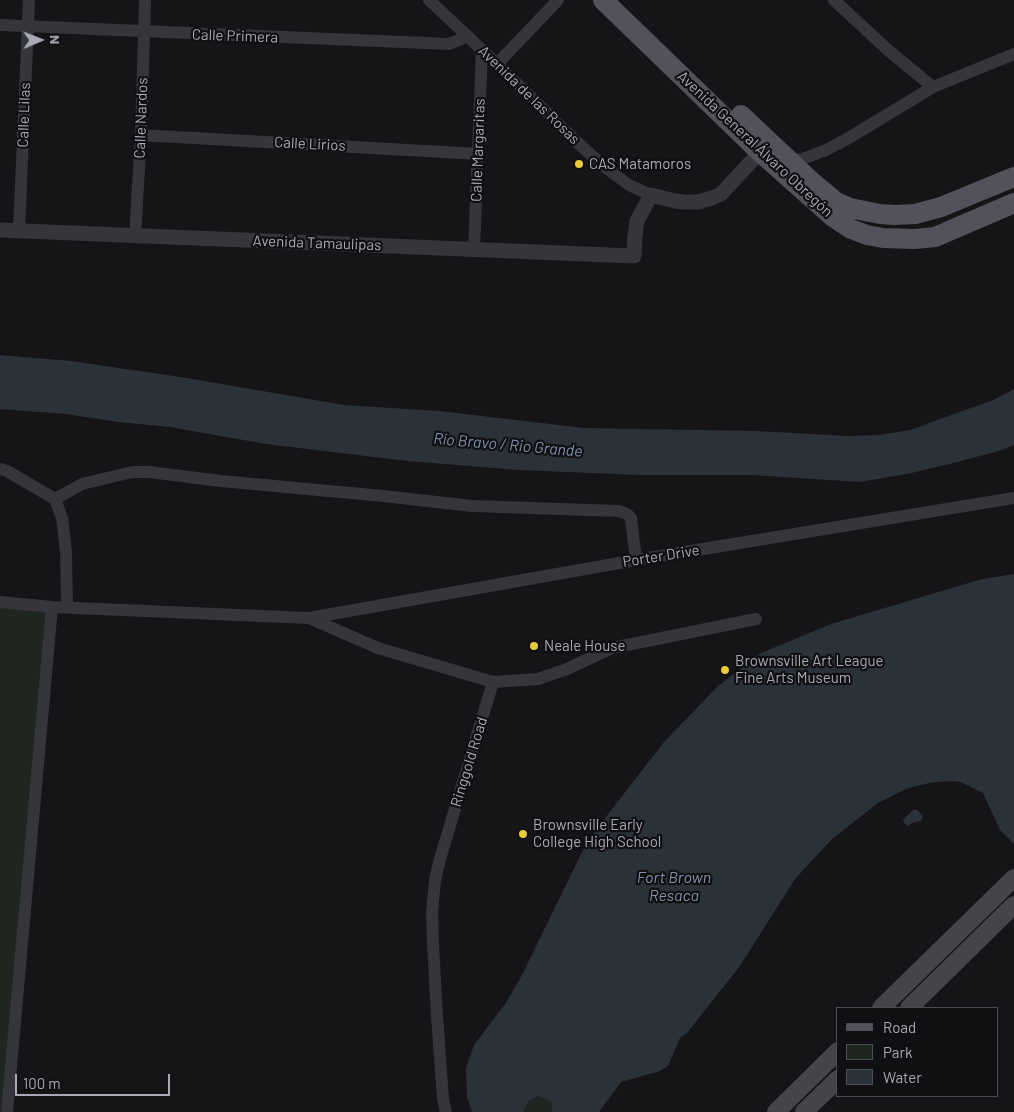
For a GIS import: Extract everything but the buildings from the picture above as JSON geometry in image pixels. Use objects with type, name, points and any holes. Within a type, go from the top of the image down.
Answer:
[{"type":"main road","name":"Avenida General Álvaro Obregón","points":[[603,0],[791,161],[836,202],[850,208],[880,214],[915,214],[941,207],[1014,177]]},
{"type":"main road","name":"Avenida General Álvaro Obregón","points":[[622,0],[760,152],[833,217],[852,229],[867,235],[915,240],[935,236],[1014,203]]},
{"type":"main road","points":[[882,1007],[1014,878]]},
{"type":"main road","points":[[911,1007],[1014,905]]},
{"type":"main road","points":[[776,1112],[836,1053]]},
{"type":"main road","points":[[804,1112],[836,1081]]},
{"type":"street","name":"Calle Lilas","points":[[19,231],[29,0]]},
{"type":"street","name":"Calle Nardos","points":[[135,236],[141,135],[145,0]]},
{"type":"street","name":"Avenida de las Rosas","points":[[429,0],[577,142],[602,165],[629,185],[651,195],[675,201],[698,202],[721,194],[760,152]]},
{"type":"street","points":[[497,64],[558,0]]},
{"type":"street","points":[[834,0],[889,51],[934,87]]},
{"type":"street","name":"Calle Primera","points":[[0,26],[449,44],[468,36]]},
{"type":"street","name":"Calle Margaritas","points":[[474,250],[482,50]]},
{"type":"street","points":[[791,161],[826,150],[934,87],[1014,54]]},
{"type":"street","name":"Calle Lirios","points":[[141,135],[478,154]]},
{"type":"street","name":"Avenida Tamaulipas","points":[[0,230],[634,256],[637,221],[651,195]]},
{"type":"street","points":[[0,469],[55,498],[62,518],[66,551],[67,608]]},
{"type":"street","points":[[55,498],[82,484],[132,472],[148,472],[472,506],[619,512],[627,514],[631,518],[636,560]]},
{"type":"street","name":"Porter Drive","points":[[309,618],[636,560],[1014,498]]},
{"type":"street","points":[[0,602],[67,608],[309,618],[378,648],[493,682],[538,679],[567,669],[612,648],[756,619]]},
{"type":"street","points":[[6,1112],[52,607]]},
{"type":"street","name":"Ringgold Road","points":[[446,1112],[443,1099],[435,988],[432,912],[435,880],[493,682]]},
{"type":"green space","points":[[0,602],[52,607],[8,1112],[0,1112]]},
{"type":"green space","points":[[538,1096],[550,1101],[552,1112],[523,1112],[529,1101]]},
{"type":"water","name":"Río Bravo / Rio Grande","points":[[0,355],[71,361],[187,378],[344,405],[439,411],[584,428],[757,431],[848,436],[878,435],[910,430],[993,400],[1014,389],[1014,445],[950,464],[860,482],[751,475],[639,475],[519,470],[407,461],[266,444],[170,427],[66,414],[0,409]]},
{"type":"water","name":"Fort Brown Resaca","points":[[1014,574],[1014,844],[1000,830],[983,793],[961,782],[950,781],[929,783],[906,789],[878,803],[832,839],[795,879],[740,966],[687,1033],[680,1038],[668,1066],[660,1071],[621,1082],[599,1112],[552,1112],[550,1101],[538,1096],[529,1101],[523,1112],[472,1112],[467,1097],[466,1068],[474,1045],[505,1004],[521,977],[582,852],[595,831],[664,742],[718,686],[761,653],[831,624],[982,579]]},
{"type":"water","points":[[913,810],[917,810],[923,816],[921,821],[908,826],[903,820]]},
{"type":"place","name":"CAS Matamoros","points":[[579,164]]},
{"type":"place","name":"Neale House","points":[[534,646]]},
{"type":"place","name":"Brownsville Art League Fine Arts Museum","points":[[725,670]]},
{"type":"place","name":"Brownsville Early College High School","points":[[523,834]]}]
